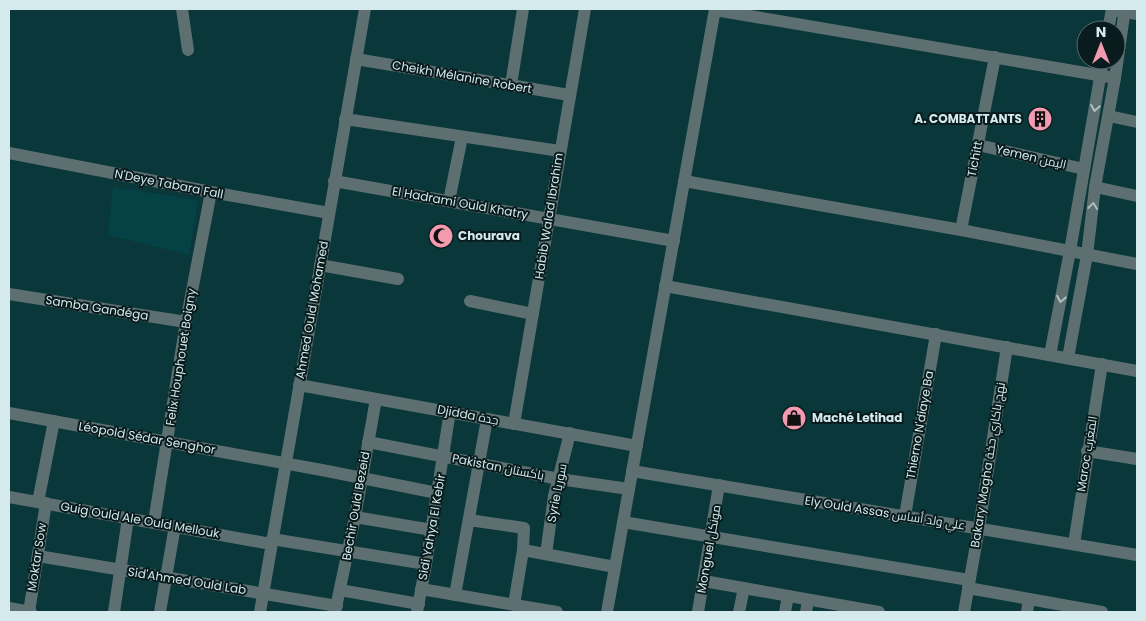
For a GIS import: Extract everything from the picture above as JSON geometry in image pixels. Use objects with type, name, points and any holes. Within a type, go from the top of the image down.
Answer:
[{"type":"street","points":[[182,9],[188,50]]},
{"type":"street","name":"Ahmed Ould Mohamed","points":[[260,612],[365,9]]},
{"type":"street","points":[[511,85],[523,9]]},
{"type":"street","name":"Habib Walad Ibrahim","points":[[514,424],[585,9]]},
{"type":"street","points":[[607,612],[715,10],[1115,78]]},
{"type":"street","points":[[1068,358],[1086,255],[1095,187],[1115,78],[1122,11]]},
{"type":"street","name":"Tichitt","points":[[961,230],[994,57]]},
{"type":"street","name":"Cheikh Mélanine Robert","points":[[356,59],[569,95]]},
{"type":"street","points":[[1050,355],[1102,70]]},
{"type":"street","points":[[1109,116],[1137,122]]},
{"type":"street","points":[[345,119],[560,152]]},
{"type":"street","points":[[449,201],[462,137]]},
{"type":"street","name":"Yemen اليمن","points":[[978,145],[1084,169]]},
{"type":"street","name":"N'Deye Tabara Fall","points":[[9,153],[329,213]]},
{"type":"street","points":[[684,180],[1137,264]]},
{"type":"street","name":"El Hadrami Ould Khatry","points":[[334,181],[674,241]]},
{"type":"street","points":[[1095,187],[1137,196]]},
{"type":"street","name":"Felix Houphouet Boigny","points":[[154,522],[186,322],[211,192]]},
{"type":"street","points":[[320,265],[398,280]]},
{"type":"street","points":[[666,286],[1137,370]]},
{"type":"street","name":"Samba Gandéga","points":[[9,294],[186,322]]},
{"type":"street","points":[[470,301],[533,314]]},
{"type":"street","name":"Thierno N'diaye Ba","points":[[905,516],[936,334]]},
{"type":"street","name":"Bakary Magha نهج باكاري حخة","points":[[964,612],[1007,347]]},
{"type":"street","name":"Maroc المغرب","points":[[1074,544],[1102,364]]},
{"type":"street","name":"Djidda جدة","points":[[299,385],[637,446]]},
{"type":"street","name":"Bechir Ould Bezeid","points":[[336,609],[349,550],[376,399]]},
{"type":"street","name":"Sidi Yahya El Kebir","points":[[418,608],[450,412]]},
{"type":"street","name":"Léopold Sédar Senghor","points":[[9,413],[285,463],[437,494]]},
{"type":"street","points":[[456,595],[487,419]]},
{"type":"street","name":"Moktar Sow","points":[[30,612],[38,556],[42,502],[54,421]]},
{"type":"street","name":"Syrie سوريا","points":[[546,554],[554,496],[570,434]]},
{"type":"street","name":"Pakistan باكستان","points":[[368,442],[480,462],[559,479],[629,489]]},
{"type":"street","points":[[1087,451],[1137,459]]},
{"type":"street","name":"Ely Ould Assas علي ولد أساس","points":[[632,471],[1137,555]]},
{"type":"street","name":"Monguel مونكل","points":[[698,612],[719,485]]},
{"type":"street","name":"Guig Ould Ale Ould Mellouk","points":[[9,497],[175,526],[272,541],[349,550],[426,564]]},
{"type":"street","points":[[114,612],[128,518]]},
{"type":"street","points":[[355,518],[432,530]]},
{"type":"street","points":[[469,520],[521,527],[524,531],[523,550],[514,605]]},
{"type":"street","points":[[623,522],[712,536],[969,584],[1030,599],[1102,612]]},
{"type":"street","points":[[160,612],[175,526]]},
{"type":"street","points":[[523,550],[615,567]]},
{"type":"street","name":"Sid'Ahmed Ould Lab","points":[[38,556],[263,593],[336,609]]},
{"type":"street","points":[[704,581],[788,596],[807,606],[878,612]]},
{"type":"street","points":[[739,612],[744,588]]},
{"type":"street","points":[[421,589],[557,612]]},
{"type":"street","points":[[340,590],[418,608]]},
{"type":"street","points":[[785,612],[788,596]]},
{"type":"street","points":[[1027,612],[1030,599]]},
{"type":"street","points":[[9,608],[30,612]]},
{"type":"shaded area","points":[[113,187],[198,200],[189,255],[108,235]]},
{"type":"place","name":"A. COMBATTANTS","points":[[1040,119]]},
{"type":"place","name":"Chourava","points":[[441,236]]},
{"type":"place","name":"Maché Letihad","points":[[794,418]]}]
